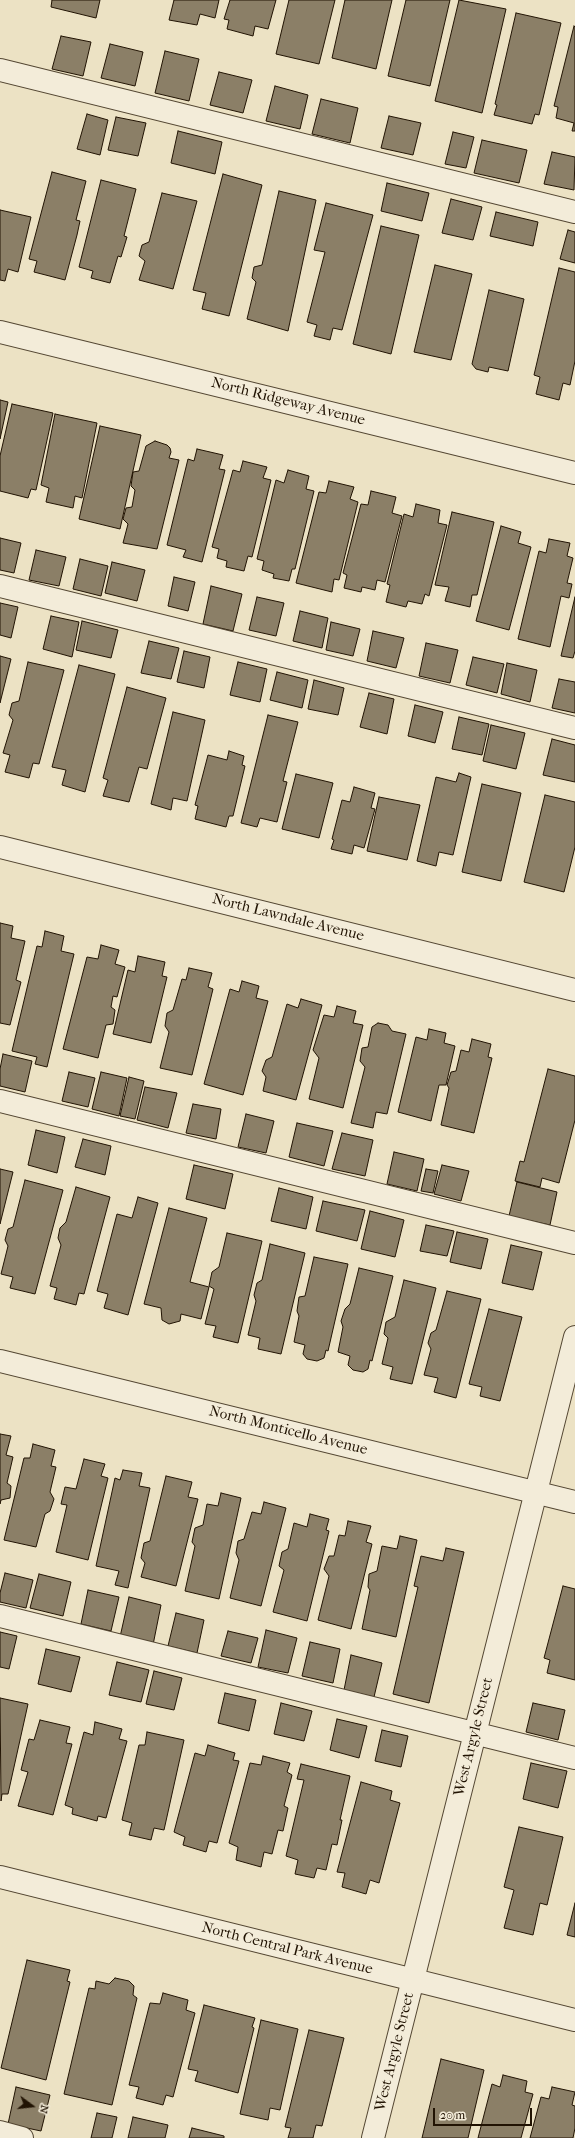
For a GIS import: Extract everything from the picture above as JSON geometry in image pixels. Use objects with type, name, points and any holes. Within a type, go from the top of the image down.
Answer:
[{"type":"street","points":[[0,70],[575,212]]},
{"type":"street","name":"North Ridgeway Avenue","points":[[0,332],[575,473]]},
{"type":"street","points":[[0,586],[575,728]]},
{"type":"street","name":"North Lawndale Avenue","points":[[0,846],[575,990]]},
{"type":"street","points":[[0,1101],[575,1243]]},
{"type":"street","name":"West Argyle Street","points":[[373,2138],[575,1337]]},
{"type":"street","name":"North Monticello Avenue","points":[[0,1361],[575,1502]]},
{"type":"street","points":[[0,1616],[575,1758]]},
{"type":"street","name":"North Central Park Avenue","points":[[0,1877],[575,2020]]},
{"type":"street","points":[[0,2132],[22,2138]]},
{"type":"building","points":[[52,0],[100,0],[96,18],[51,7]]},
{"type":"building","points":[[174,0],[219,0],[215,18],[200,14],[197,25],[169,20]]},
{"type":"building","points":[[230,0],[276,0],[268,29],[255,26],[253,36],[227,29],[229,20],[224,19]]},
{"type":"building","points":[[289,0],[335,0],[319,64],[276,54]]},
{"type":"building","points":[[345,0],[392,0],[376,69],[332,58]]},
{"type":"building","points":[[406,0],[450,0],[430,86],[388,76]]},
{"type":"building","points":[[459,0],[506,9],[482,113],[435,101]]},
{"type":"building","points":[[516,13],[561,23],[539,115],[535,114],[532,124],[494,115],[497,105],[495,104]]},
{"type":"building","points":[[574,26],[575,131],[572,131],[574,123],[556,118],[558,107],[554,106]]},
{"type":"building","points":[[61,36],[91,42],[83,76],[52,69]]},
{"type":"building","points":[[110,44],[143,52],[135,86],[101,78]]},
{"type":"building","points":[[165,51],[199,59],[189,101],[155,93]]},
{"type":"building","points":[[219,72],[252,80],[243,113],[210,105]]},
{"type":"building","points":[[275,86],[308,95],[300,129],[266,121]]},
{"type":"building","points":[[321,99],[358,108],[350,143],[312,134]]},
{"type":"building","points":[[87,114],[108,120],[100,155],[77,149]]},
{"type":"building","points":[[389,116],[421,123],[413,155],[381,148]]},
{"type":"building","points":[[116,117],[146,123],[138,156],[108,150]]},
{"type":"building","points":[[178,131],[222,142],[215,174],[171,163]]},
{"type":"building","points":[[453,132],[474,137],[466,168],[445,164]]},
{"type":"building","points":[[482,140],[527,150],[519,183],[474,173]]},
{"type":"building","points":[[552,152],[575,157],[574,190],[544,184]]},
{"type":"building","points":[[52,172],[86,181],[76,220],[80,221],[65,280],[34,272],[37,261],[29,259]]},
{"type":"building","points":[[223,174],[262,185],[229,316],[202,309],[206,293],[193,290]]},
{"type":"building","points":[[101,180],[136,189],[124,236],[127,237],[121,257],[118,256],[110,283],[91,278],[93,271],[79,267]]},
{"type":"building","points":[[387,183],[429,193],[422,221],[381,211]]},
{"type":"building","points":[[279,191],[316,200],[288,331],[247,319],[256,282],[252,278],[254,267],[262,265]]},
{"type":"building","points":[[162,193],[197,201],[173,289],[139,280],[145,261],[139,256],[142,245],[149,242]]},
{"type":"building","points":[[451,199],[482,207],[473,240],[442,233]]},
{"type":"building","points":[[326,203],[373,215],[342,330],[333,328],[330,340],[314,336],[317,325],[307,322],[325,252],[314,250]]},
{"type":"building","points":[[0,210],[31,217],[18,272],[8,269],[5,281],[0,280]]},
{"type":"building","points":[[496,212],[538,222],[533,246],[490,236]]},
{"type":"building","points":[[381,226],[419,235],[391,354],[353,344]]},
{"type":"building","points":[[568,230],[575,232],[575,263],[560,259]]},
{"type":"building","points":[[435,265],[472,274],[451,360],[414,352]]},
{"type":"building","points":[[559,268],[575,272],[575,361],[570,385],[563,383],[559,400],[536,394],[540,377],[534,375]]},
{"type":"building","points":[[489,290],[524,299],[508,371],[489,367],[488,372],[476,369],[472,364]]},
{"type":"building","points":[[0,400],[8,402],[0,439]]},
{"type":"building","points":[[12,404],[53,413],[36,490],[31,489],[28,498],[0,491],[0,456]]},
{"type":"building","points":[[55,414],[97,423],[82,498],[75,496],[73,508],[46,502],[49,488],[41,485]]},
{"type":"building","points":[[100,426],[141,435],[120,529],[79,519]]},
{"type":"building","points":[[155,441],[167,445],[170,448],[171,452],[169,458],[179,460],[157,549],[123,543],[128,524],[123,519],[126,508],[132,507],[135,490],[131,486],[133,472],[139,471],[146,446]]},
{"type":"building","points":[[197,449],[223,455],[219,469],[225,470],[202,562],[183,557],[186,550],[167,545],[188,459],[194,461]]},
{"type":"building","points":[[243,461],[267,467],[263,478],[271,480],[252,557],[248,556],[244,571],[226,567],[227,561],[217,558],[219,549],[212,547],[233,470],[240,472]]},
{"type":"building","points":[[288,470],[309,476],[306,489],[314,491],[295,569],[292,569],[289,581],[273,578],[274,574],[262,570],[264,561],[257,559],[276,480],[284,483]]},
{"type":"building","points":[[329,481],[354,487],[350,499],[358,502],[339,580],[334,579],[332,592],[296,583],[319,492],[326,493]]},
{"type":"building","points":[[371,491],[396,497],[392,513],[402,516],[385,582],[377,580],[375,590],[362,587],[361,592],[344,588],[347,575],[343,573],[361,504],[368,505]]},
{"type":"building","points":[[416,504],[440,510],[438,523],[447,525],[429,596],[425,594],[422,604],[408,601],[406,607],[386,602],[390,585],[387,584],[404,514],[413,517]]},
{"type":"building","points":[[452,512],[494,522],[477,595],[472,595],[470,607],[445,601],[449,587],[435,585]]},
{"type":"building","points":[[501,526],[521,532],[518,543],[531,547],[509,630],[476,621]]},
{"type":"building","points":[[0,538],[21,543],[14,573],[0,570]]},
{"type":"building","points":[[549,539],[570,543],[567,556],[573,558],[567,583],[572,584],[569,598],[561,596],[550,647],[518,639],[539,551],[546,553]]},
{"type":"building","points":[[36,550],[66,557],[59,586],[29,580]]},
{"type":"building","points":[[80,559],[108,566],[101,596],[73,589]]},
{"type":"building","points":[[112,562],[145,570],[137,601],[105,593]]},
{"type":"building","points":[[174,577],[195,582],[188,611],[168,606]]},
{"type":"building","points":[[211,586],[242,594],[233,631],[203,624]]},
{"type":"building","points":[[257,597],[284,603],[276,636],[249,630]]},
{"type":"building","points":[[575,597],[575,651],[573,658],[561,656]]},
{"type":"building","points":[[0,603],[18,607],[11,638],[0,635]]},
{"type":"building","points":[[300,611],[328,618],[322,648],[293,641]]},
{"type":"building","points":[[51,616],[79,622],[72,657],[43,649]]},
{"type":"building","points":[[82,621],[118,630],[111,658],[76,650]]},
{"type":"building","points":[[331,622],[360,629],[353,656],[326,650]]},
{"type":"building","points":[[373,631],[404,638],[396,668],[367,661]]},
{"type":"building","points":[[149,641],[179,648],[171,679],[141,673]]},
{"type":"building","points":[[426,643],[458,650],[450,683],[419,676]]},
{"type":"building","points":[[184,651],[210,657],[204,688],[177,682]]},
{"type":"building","points":[[0,656],[11,659],[0,703]]},
{"type":"building","points":[[473,657],[504,664],[497,693],[466,685]]},
{"type":"building","points":[[28,662],[64,670],[39,764],[33,763],[29,778],[5,772],[10,755],[3,753],[13,720],[9,715],[12,703],[19,701]]},
{"type":"building","points":[[238,662],[267,669],[260,702],[230,695]]},
{"type":"building","points":[[507,663],[537,670],[530,702],[501,694]]},
{"type":"building","points":[[79,665],[115,674],[85,792],[62,785],[66,770],[52,767]]},
{"type":"building","points":[[277,672],[308,680],[302,708],[270,700]]},
{"type":"building","points":[[559,679],[575,682],[575,713],[552,708]]},
{"type":"building","points":[[314,680],[344,688],[338,715],[308,709]]},
{"type":"building","points":[[127,687],[166,698],[147,769],[139,767],[129,802],[103,796],[108,780],[103,778]]},
{"type":"building","points":[[369,693],[394,699],[387,734],[360,727]]},
{"type":"building","points":[[415,705],[443,712],[435,743],[408,736]]},
{"type":"building","points":[[173,712],[205,720],[187,801],[173,798],[171,810],[151,804]]},
{"type":"building","points":[[268,715],[298,722],[283,781],[287,782],[277,822],[260,818],[257,827],[241,823]]},
{"type":"building","points":[[459,717],[489,724],[482,755],[452,749]]},
{"type":"building","points":[[491,725],[525,733],[516,769],[483,761]]},
{"type":"building","points":[[552,739],[575,745],[575,782],[543,775]]},
{"type":"building","points":[[229,751],[244,756],[242,765],[245,766],[233,816],[229,816],[226,827],[195,819],[198,806],[195,805],[208,755],[227,760]]},
{"type":"building","points":[[459,773],[471,777],[453,855],[439,852],[436,866],[417,861],[436,777],[456,782]]},
{"type":"building","points":[[296,774],[333,783],[319,838],[282,829]]},
{"type":"building","points":[[482,784],[521,793],[501,881],[462,872]]},
{"type":"building","points":[[354,787],[375,793],[371,808],[375,809],[364,848],[354,845],[352,854],[331,849],[334,840],[332,839],[342,800],[350,802]]},
{"type":"building","points":[[545,795],[575,802],[575,847],[564,892],[524,882]]},
{"type":"building","points":[[379,797],[420,805],[407,860],[367,851]]},
{"type":"building","points":[[0,923],[13,926],[11,938],[25,941],[16,980],[21,982],[10,1025],[0,1023]]},
{"type":"building","points":[[45,931],[64,936],[61,951],[74,954],[47,1067],[35,1064],[37,1057],[12,1051],[37,946],[42,947]]},
{"type":"building","points":[[101,945],[119,950],[115,964],[125,967],[117,997],[113,996],[111,1007],[115,1010],[113,1024],[106,1025],[98,1058],[63,1049],[87,957],[98,959]]},
{"type":"building","points":[[138,956],[165,962],[162,976],[167,977],[151,1043],[113,1034],[128,970],[135,972]]},
{"type":"building","points":[[189,968],[212,973],[208,987],[213,989],[192,1075],[160,1068],[169,1032],[165,1026],[167,1013],[173,1010],[182,979],[186,980]]},
{"type":"building","points":[[242,981],[259,986],[256,998],[268,1001],[243,1095],[204,1084],[230,989],[239,992]]},
{"type":"building","points":[[301,999],[322,1005],[296,1100],[263,1091],[266,1077],[262,1071],[266,1060],[272,1057],[287,1004],[298,1008]]},
{"type":"building","points":[[337,1006],[356,1011],[353,1023],[363,1025],[343,1108],[309,1099],[319,1058],[313,1050],[324,1015],[334,1017]]},
{"type":"building","points":[[378,1023],[388,1025],[392,1031],[406,1034],[387,1114],[376,1112],[373,1128],[351,1123],[365,1067],[360,1061],[362,1048],[368,1047],[372,1027]]},
{"type":"building","points":[[429,1029],[446,1033],[444,1043],[455,1046],[446,1085],[439,1085],[431,1121],[398,1112],[416,1037],[427,1040]]},
{"type":"building","points":[[472,1039],[491,1044],[488,1057],[492,1058],[474,1133],[441,1125],[449,1088],[447,1085],[451,1072],[456,1071],[461,1050],[469,1052]]},
{"type":"building","points":[[3,1054],[32,1061],[25,1092],[0,1086],[0,1069]]},
{"type":"building","points":[[548,1069],[575,1076],[575,1120],[559,1183],[542,1178],[540,1187],[515,1181],[520,1161],[524,1162]]},
{"type":"building","points":[[69,1072],[95,1078],[88,1107],[62,1101]]},
{"type":"building","points":[[101,1072],[127,1078],[119,1116],[92,1109]]},
{"type":"building","points":[[129,1077],[144,1081],[135,1119],[120,1116]]},
{"type":"building","points":[[145,1087],[177,1093],[168,1128],[137,1120]]},
{"type":"building","points":[[193,1104],[221,1109],[216,1139],[186,1133]]},
{"type":"building","points":[[246,1114],[274,1121],[266,1153],[238,1147]]},
{"type":"building","points":[[297,1123],[333,1131],[324,1166],[289,1157]]},
{"type":"building","points":[[36,1130],[65,1137],[57,1173],[28,1165]]},
{"type":"building","points":[[342,1133],[373,1140],[365,1176],[332,1169]]},
{"type":"building","points":[[83,1139],[111,1146],[105,1175],[75,1167]]},
{"type":"building","points":[[394,1152],[424,1159],[417,1191],[387,1184]]},
{"type":"building","points":[[194,1165],[233,1174],[225,1209],[186,1199]]},
{"type":"building","points":[[442,1165],[469,1171],[461,1201],[434,1194]]},
{"type":"building","points":[[0,1169],[13,1172],[0,1224]]},
{"type":"building","points":[[426,1169],[438,1171],[433,1193],[421,1191]]},
{"type":"building","points":[[25,1180],[63,1190],[35,1294],[10,1288],[13,1277],[1,1274],[8,1246],[5,1240],[8,1229],[13,1227]]},
{"type":"building","points":[[517,1182],[557,1192],[550,1225],[509,1216]]},
{"type":"building","points":[[76,1187],[110,1197],[84,1294],[79,1293],[76,1305],[54,1299],[57,1288],[50,1286],[61,1245],[58,1238],[60,1228],[66,1222]]},
{"type":"building","points":[[279,1188],[313,1197],[306,1229],[271,1221]]},
{"type":"building","points":[[138,1197],[158,1203],[128,1315],[104,1308],[108,1294],[97,1291],[117,1214],[132,1218]]},
{"type":"building","points":[[323,1201],[365,1210],[357,1241],[316,1231]]},
{"type":"building","points":[[169,1208],[207,1218],[190,1282],[209,1287],[201,1319],[181,1314],[180,1321],[169,1324],[162,1320],[161,1308],[144,1304]]},
{"type":"building","points":[[370,1211],[404,1220],[395,1257],[361,1249]]},
{"type":"building","points":[[426,1225],[454,1231],[447,1256],[420,1251]]},
{"type":"building","points":[[457,1232],[488,1239],[481,1269],[450,1262]]},
{"type":"building","points":[[227,1233],[262,1241],[238,1343],[213,1337],[216,1326],[205,1324],[214,1289],[209,1286],[212,1272],[219,1267]]},
{"type":"building","points":[[270,1244],[305,1253],[281,1354],[258,1349],[260,1338],[248,1335],[256,1301],[254,1295],[257,1283],[262,1280]]},
{"type":"building","points":[[511,1245],[542,1252],[533,1290],[502,1283]]},
{"type":"building","points":[[314,1257],[348,1264],[328,1351],[326,1350],[324,1358],[317,1361],[307,1359],[303,1354],[305,1345],[294,1342],[299,1316],[297,1311],[299,1297],[305,1296]]},
{"type":"building","points":[[359,1268],[393,1276],[372,1361],[370,1360],[368,1369],[363,1372],[353,1370],[348,1365],[350,1356],[338,1352],[343,1327],[341,1321],[345,1309],[350,1304]]},
{"type":"building","points":[[404,1280],[436,1288],[412,1384],[390,1379],[393,1367],[382,1364],[388,1338],[384,1334],[386,1322],[395,1317]]},
{"type":"building","points":[[447,1291],[481,1299],[456,1398],[434,1392],[438,1378],[424,1375],[431,1349],[428,1343],[431,1333],[436,1330]]},
{"type":"building","points":[[489,1309],[522,1317],[500,1401],[480,1396],[482,1387],[469,1384]]},
{"type":"building","points":[[0,1434],[11,1436],[6,1455],[13,1457],[7,1483],[11,1486],[10,1498],[1,1500],[0,1504]]},
{"type":"building","points":[[33,1444],[55,1450],[51,1466],[56,1467],[50,1492],[54,1499],[50,1511],[45,1514],[36,1547],[4,1540],[24,1458],[30,1458]]},
{"type":"building","points":[[84,1459],[105,1464],[101,1476],[108,1478],[88,1560],[56,1552],[67,1505],[61,1504],[65,1487],[76,1489]]},
{"type":"building","points":[[123,1470],[142,1473],[139,1486],[150,1488],[128,1588],[115,1585],[119,1571],[96,1566],[115,1478],[120,1480]]},
{"type":"building","points":[[166,1476],[192,1482],[188,1497],[198,1499],[176,1586],[141,1577],[145,1563],[141,1558],[144,1543],[150,1541]]},
{"type":"building","points":[[221,1493],[241,1498],[219,1599],[185,1591],[195,1546],[192,1542],[195,1528],[203,1525],[207,1504],[218,1506]]},
{"type":"building","points":[[264,1502],[286,1508],[261,1606],[230,1598],[239,1560],[236,1553],[238,1541],[244,1539],[252,1512],[261,1514]]},
{"type":"building","points":[[310,1514],[329,1519],[326,1530],[329,1531],[307,1621],[273,1612],[284,1570],[279,1566],[282,1552],[288,1549],[294,1523],[307,1527]]},
{"type":"building","points":[[348,1521],[371,1526],[366,1542],[372,1544],[351,1629],[318,1620],[329,1576],[324,1569],[329,1556],[334,1556],[339,1535],[345,1536]]},
{"type":"building","points":[[400,1536],[417,1540],[396,1637],[362,1629],[370,1590],[368,1587],[369,1574],[377,1571],[382,1546],[397,1549]]},
{"type":"building","points":[[446,1548],[464,1552],[429,1703],[393,1694],[418,1587],[414,1586],[421,1556],[443,1561]]},
{"type":"building","points":[[5,1573],[33,1580],[26,1608],[0,1602],[0,1593]]},
{"type":"building","points":[[39,1574],[71,1582],[63,1616],[30,1608]]},
{"type":"building","points":[[563,1586],[575,1589],[575,1680],[547,1673],[550,1660],[544,1658]]},
{"type":"building","points":[[88,1590],[119,1597],[111,1631],[81,1624]]},
{"type":"building","points":[[129,1597],[161,1605],[153,1645],[120,1637]]},
{"type":"building","points":[[176,1613],[204,1620],[197,1653],[168,1646]]},
{"type":"building","points":[[266,1630],[297,1638],[288,1673],[258,1667]]},
{"type":"building","points":[[228,1631],[258,1638],[251,1663],[221,1656]]},
{"type":"building","points":[[0,1632],[17,1636],[9,1669],[0,1667]]},
{"type":"building","points":[[310,1642],[340,1649],[333,1683],[302,1676]]},
{"type":"building","points":[[46,1649],[80,1657],[71,1692],[38,1684]]},
{"type":"building","points":[[351,1655],[382,1663],[374,1697],[344,1690]]},
{"type":"building","points":[[117,1662],[149,1670],[141,1702],[109,1695]]},
{"type":"building","points":[[154,1671],[182,1678],[174,1710],[146,1704]]},
{"type":"building","points":[[225,1693],[256,1700],[249,1731],[218,1723]]},
{"type":"building","points":[[0,1698],[28,1704],[8,1794],[2,1794],[1,1801]]},
{"type":"building","points":[[281,1703],[312,1711],[304,1741],[274,1734]]},
{"type":"building","points":[[533,1703],[565,1710],[558,1740],[526,1732]]},
{"type":"building","points":[[337,1719],[367,1726],[359,1758],[330,1750]]},
{"type":"building","points":[[40,1720],[70,1727],[66,1743],[72,1744],[53,1815],[18,1806],[28,1772],[21,1770],[29,1739],[34,1740]]},
{"type":"building","points":[[95,1722],[122,1729],[119,1739],[127,1741],[106,1818],[98,1816],[97,1821],[72,1814],[73,1808],[65,1805],[84,1732],[93,1735]]},
{"type":"building","points":[[382,1730],[408,1736],[401,1767],[375,1761]]},
{"type":"building","points":[[147,1732],[184,1740],[164,1830],[154,1828],[151,1840],[129,1835],[132,1823],[122,1820],[139,1745],[145,1745]]},
{"type":"building","points":[[208,1745],[235,1753],[233,1760],[239,1761],[217,1843],[209,1841],[206,1852],[183,1845],[185,1837],[174,1832],[195,1753],[205,1756]]},
{"type":"building","points":[[263,1756],[290,1763],[287,1772],[292,1775],[284,1806],[288,1808],[283,1831],[278,1830],[272,1854],[264,1852],[261,1867],[236,1860],[238,1847],[229,1843],[250,1763],[261,1765]]},
{"type":"building","points":[[531,1763],[567,1771],[558,1808],[523,1799]]},
{"type":"building","points":[[301,1764],[350,1776],[340,1820],[342,1820],[337,1845],[332,1844],[326,1870],[317,1868],[314,1878],[295,1874],[298,1860],[286,1856],[304,1780],[297,1779]]},
{"type":"building","points":[[361,1782],[392,1791],[390,1800],[400,1803],[379,1883],[370,1880],[366,1894],[342,1887],[345,1873],[337,1872]]},
{"type":"building","points":[[519,1827],[563,1837],[547,1905],[540,1903],[533,1935],[504,1928],[514,1890],[504,1887]]},
{"type":"building","points":[[575,1903],[575,1937],[567,1935]]},
{"type":"building","points":[[27,1960],[70,1970],[67,1981],[70,1982],[46,2080],[1,2068]]},
{"type":"building","points":[[115,1978],[129,1981],[134,1986],[133,1995],[137,1998],[112,2105],[64,2094],[89,1988],[95,1989],[96,1981],[109,1984]]},
{"type":"building","points":[[163,1993],[188,2000],[186,2010],[195,2013],[173,2097],[166,2095],[163,2105],[136,2098],[139,2087],[129,2085],[150,2003],[160,2004]]},
{"type":"building","points":[[204,2005],[255,2018],[252,2027],[254,2028],[238,2093],[195,2081],[198,2071],[188,2069]]},
{"type":"building","points":[[261,2020],[298,2029],[280,2110],[270,2108],[268,2120],[240,2114]]},
{"type":"building","points":[[309,2030],[344,2038],[322,2126],[316,2125],[313,2138],[288,2138],[291,2128],[285,2127]]},
{"type":"building","points":[[441,2059],[484,2070],[468,2138],[422,2138]]},
{"type":"building","points":[[503,2075],[527,2081],[525,2092],[533,2094],[521,2138],[478,2138],[492,2084],[500,2087]]},
{"type":"building","points":[[16,2087],[50,2095],[41,2131],[8,2124]]},
{"type":"building","points":[[552,2087],[575,2092],[572,2105],[575,2106],[575,2128],[573,2138],[530,2138],[541,2097],[549,2099]]},
{"type":"building","points":[[97,2113],[117,2117],[112,2138],[91,2138]]},
{"type":"building","points":[[133,2117],[168,2125],[165,2138],[128,2138]]},
{"type":"building","points":[[192,2128],[224,2136],[224,2138],[189,2138]]}]
